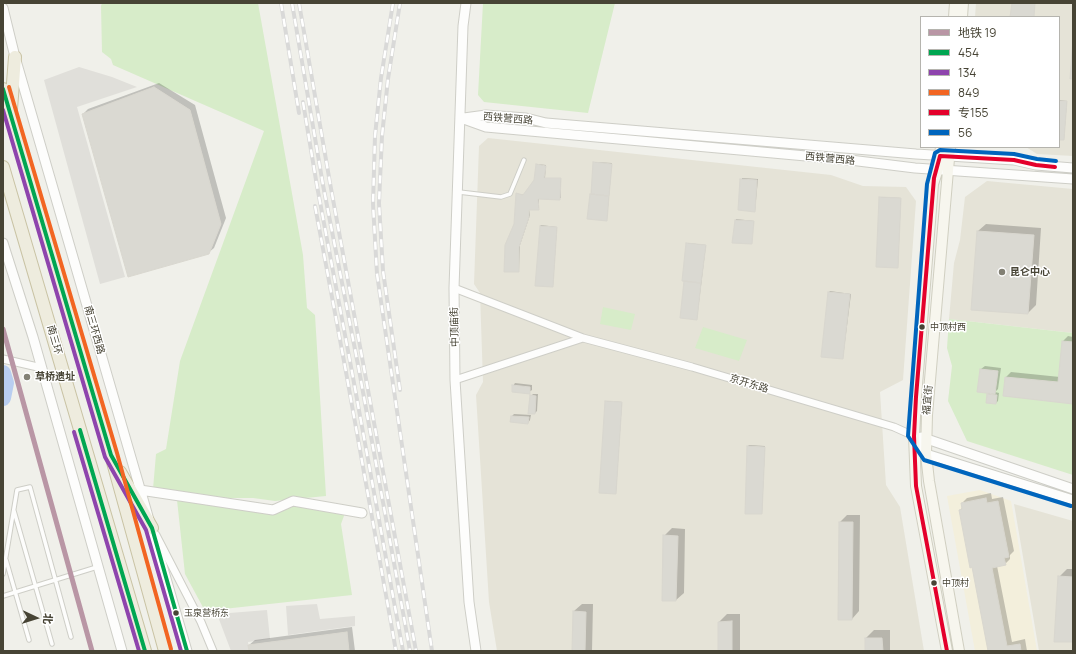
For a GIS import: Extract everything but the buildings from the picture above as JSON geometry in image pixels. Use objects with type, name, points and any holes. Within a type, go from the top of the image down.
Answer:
[{"type":"highway","points":[[10,118],[15,57]]},
{"type":"highway","points":[[3,89],[10,118],[111,455],[165,651]]},
{"type":"highway","name":"南三环","points":[[3,167],[145,651]]},
{"type":"highway","points":[[111,455],[152,528]]},
{"type":"main road","points":[[954,16],[955,3]]},
{"type":"main road","points":[[962,16],[963,3]]},
{"type":"main road","name":"福宜街","points":[[945,151],[933,184],[914,436],[916,486],[947,651]]},
{"type":"main road","name":"福宜街","points":[[945,151],[949,169],[929,392],[926,454],[929,481],[959,651]]},
{"type":"street","name":"中顶庙街","points":[[466,3],[463,26],[454,288],[455,380],[469,602],[476,651]]},
{"type":"street","name":"南三环西路","points":[[3,8],[15,57],[187,651]]},
{"type":"street","name":"西铁营西路","points":[[461,118],[486,115],[526,118],[546,123],[945,151],[1014,160],[1036,165],[1073,168]]},
{"type":"street","name":"西铁营西路","points":[[461,118],[486,127],[938,169],[1073,179]]},
{"type":"street","points":[[3,243],[34,337],[122,651]]},
{"type":"street","points":[[454,288],[583,338]]},
{"type":"street","points":[[455,380],[583,338]]},
{"type":"street","name":"京开东路","points":[[583,338],[715,374],[894,427],[914,436],[1073,489]]},
{"type":"street","points":[[3,359],[42,368]]},
{"type":"street","points":[[914,436],[926,454],[1073,500]]},
{"type":"street","points":[[140,490],[273,510],[293,501],[362,513]]},
{"type":"street","points":[[152,528],[201,622],[213,651]]},
{"type":"lane","points":[[458,192],[501,197],[510,194],[524,160]]},
{"type":"lane","points":[[3,574],[17,490],[30,487],[71,637]]},
{"type":"lane","points":[[14,510],[52,644]]},
{"type":"lane","points":[[6,559],[29,640]]},
{"type":"lane","points":[[3,596],[98,566]]},
{"type":"shaded area","points":[[976,3],[1073,3],[1073,156],[1037,154],[1028,148],[1060,148],[1060,16],[975,16]]},
{"type":"shaded area","points":[[79,67],[112,77],[137,87],[77,107],[125,277],[100,284],[44,80]]},
{"type":"shaded area","points":[[488,138],[831,175],[863,186],[906,187],[916,201],[903,380],[880,392],[886,485],[900,507],[924,651],[497,651],[489,602],[476,395],[483,382],[480,293],[474,284],[479,146]]},
{"type":"shaded area","points":[[987,181],[1073,189],[1073,333],[949,319],[954,263],[960,240],[965,197]]},
{"type":"shaded area","points":[[980,490],[1011,501],[1037,651],[975,651],[947,496]]},
{"type":"shaded area","points":[[1014,504],[1073,521],[1073,651],[1039,651]]},
{"type":"shaded area","points":[[317,604],[320,619],[355,616],[355,626],[288,635],[286,606]]},
{"type":"shaded area","points":[[267,610],[270,639],[248,642],[249,651],[231,651],[217,614]]},
{"type":"green space","points":[[102,3],[258,3],[303,255],[307,308],[315,315],[326,496],[275,501],[253,498],[228,498],[153,489],[156,454],[166,449],[180,361],[264,131],[113,65],[111,59],[102,52]]},
{"type":"green space","points":[[483,3],[615,3],[588,113],[484,102],[478,95]]},
{"type":"green space","points":[[603,307],[635,314],[631,330],[600,324]]},
{"type":"green space","points":[[949,319],[1073,333],[1073,475],[967,441],[948,401],[952,366],[947,348]]},
{"type":"green space","points":[[703,327],[747,340],[739,361],[695,348]]},
{"type":"green space","points":[[177,500],[270,514],[295,505],[345,513],[341,524],[352,595],[205,611],[185,574]]},
{"type":"waterway","points":[[3,373],[6,383],[3,398]]},
{"type":"railway","points":[[281,3],[299,113]]},
{"type":"railway","points":[[292,3],[323,185],[359,370],[410,651]]},
{"type":"railway","points":[[299,3],[330,183],[416,651]]},
{"type":"railway","points":[[393,3],[381,78],[375,136],[373,204],[377,274],[432,651]]},
{"type":"railway","points":[[400,3],[388,79],[382,136],[379,203],[383,271],[400,390]]},
{"type":"railway","points":[[303,102],[317,186],[403,651]]},
{"type":"railway","points":[[315,206],[396,651]]},
{"type":"metro line","name":"19","points":[[3,329],[92,651]]},
{"type":"transit line","name":"849","points":[[9,87],[117,453],[171,649]]},
{"type":"transit line","name":"454","points":[[3,89],[111,455],[152,528],[187,651]]},
{"type":"transit line","name":"134","points":[[3,110],[105,457],[146,530],[181,651]]},
{"type":"transit line","name":"56","points":[[1056,161],[1014,154],[940,150],[935,153],[927,184],[908,436],[924,460],[1071,506]]},
{"type":"transit line","name":"专155","points":[[947,651],[916,486],[914,436],[934,178],[940,156],[1014,160],[1036,165],[1055,167]]},
{"type":"transit line","name":"454","points":[[80,430],[145,651]]},
{"type":"transit line","name":"134","points":[[74,432],[139,651]]},
{"type":"place","name":"昆仑中心","points":[[1002,272]]},
{"type":"place","name":"中顶村西","points":[[922,327]]},
{"type":"place","name":"草桥遗址","points":[[27,377]]},
{"type":"place","name":"中顶村","points":[[934,583]]},
{"type":"place","name":"玉泉营桥东","points":[[176,613]]}]
